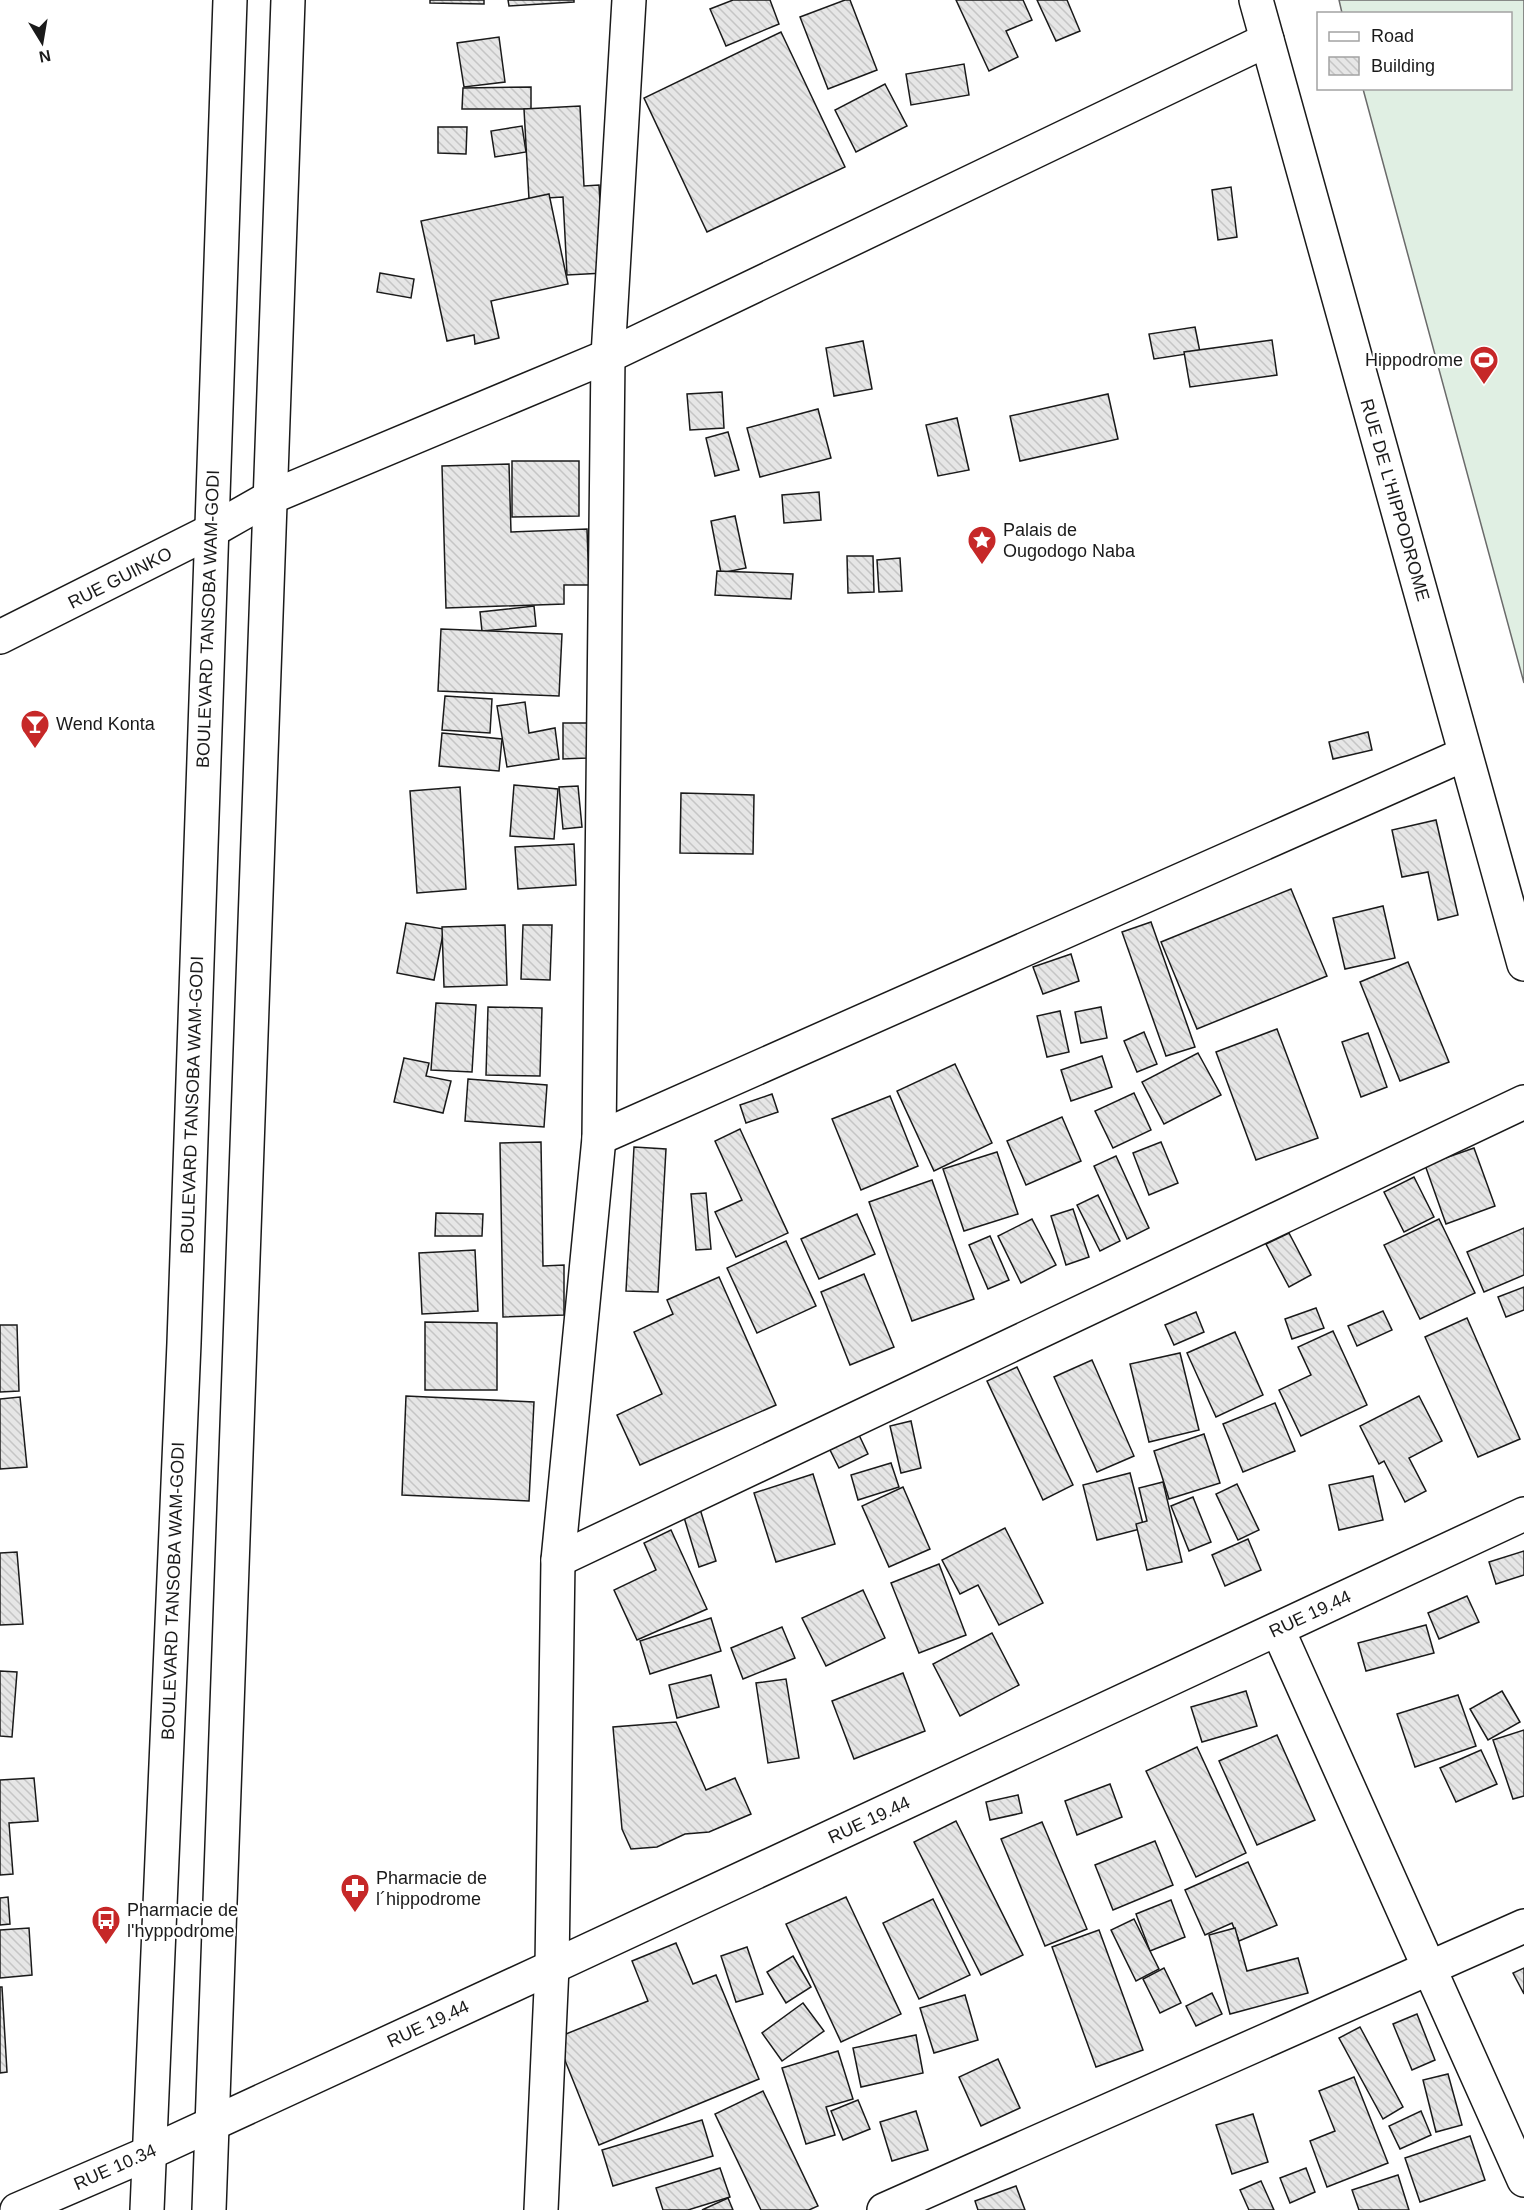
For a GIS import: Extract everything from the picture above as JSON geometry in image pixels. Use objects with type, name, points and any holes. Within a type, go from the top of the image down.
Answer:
[{"type":"street","name":"BOULEVARD TANSOBA WAM-GODI","points":[[147,2210],[183,1367],[230,0]]},
{"type":"street","points":[[209,2210],[288,0]]},
{"type":"street","points":[[541,2210],[552,1967],[558,1560],[599,1138],[608,356],[629,0]]},
{"type":"street","name":"RUE DE L'HIPPODROME","points":[[1256,0],[1524,964]]},
{"type":"street","name":"RUE GUINKO","points":[[0,637],[211,531],[270,498],[608,356],[1267,40]]},
{"type":"street","points":[[599,1138],[1466,754]]},
{"type":"street","points":[[558,1560],[1524,1102]]},
{"type":"street","name":"RUE 19.44","points":[[213,2123],[1524,1514]]},
{"type":"street","points":[[1278,1629],[1524,2180]]},
{"type":"street","points":[[884,2210],[1524,1926]]},
{"type":"street","name":"RUE 10.34","points":[[17,2210],[213,2123]]},
{"type":"green space","name":"Hippodrome","points":[[1339,0],[1524,0],[1524,683],[1363,90],[1512,90],[1512,12],[1342,12]]},
{"type":"building","points":[[430,0],[484,0],[484,4],[430,3]]},
{"type":"building","points":[[508,0],[574,0],[574,2],[509,6]]},
{"type":"building","points":[[733,0],[770,0],[779,24],[726,46],[710,9]]},
{"type":"building","points":[[850,0],[877,70],[828,89],[800,17]]},
{"type":"building","points":[[956,0],[1023,0],[1032,20],[1006,31],[1018,57],[989,71]]},
{"type":"building","points":[[1037,0],[1067,0],[1080,31],[1056,41]]},
{"type":"building","points":[[781,32],[845,167],[707,232],[644,98]]},
{"type":"building","points":[[499,37],[505,82],[464,87],[457,43]]},
{"type":"building","points":[[964,64],[969,95],[911,105],[906,74]]},
{"type":"building","points":[[885,84],[907,126],[856,152],[835,110]]},
{"type":"building","points":[[531,87],[531,109],[462,109],[463,88]]},
{"type":"building","points":[[580,106],[584,186],[599,185],[604,273],[567,275],[563,197],[529,199],[524,109]]},
{"type":"building","points":[[522,126],[526,152],[495,157],[491,131]]},
{"type":"building","points":[[438,127],[467,127],[466,154],[438,153]]},
{"type":"building","points":[[1231,187],[1237,237],[1218,240],[1212,190]]},
{"type":"building","points":[[549,194],[568,284],[491,301],[499,338],[475,344],[474,335],[447,341],[421,221]]},
{"type":"building","points":[[380,273],[414,279],[411,298],[377,292]]},
{"type":"building","points":[[1195,327],[1200,352],[1154,359],[1149,334]]},
{"type":"building","points":[[1272,340],[1277,375],[1190,387],[1184,352]]},
{"type":"building","points":[[863,341],[872,389],[834,396],[826,348]]},
{"type":"building","points":[[722,392],[724,428],[690,430],[687,394]]},
{"type":"building","points":[[1108,394],[1118,439],[1020,461],[1010,416]]},
{"type":"building","points":[[818,409],[831,458],[760,477],[747,428]]},
{"type":"building","points":[[957,418],[969,470],[938,476],[926,425]]},
{"type":"building","points":[[728,432],[739,470],[715,476],[706,438]]},
{"type":"building","points":[[512,461],[579,461],[579,516],[512,517]]},
{"type":"building","points":[[509,464],[511,532],[587,529],[589,585],[564,585],[564,604],[446,608],[442,466]]},
{"type":"building","points":[[819,492],[821,520],[784,523],[782,495]]},
{"type":"building","points":[[735,516],[746,568],[721,573],[711,521]]},
{"type":"building","points":[[847,556],[873,556],[874,592],[848,593]]},
{"type":"building","points":[[900,558],[902,591],[879,592],[877,560]]},
{"type":"building","points":[[717,571],[793,574],[791,599],[715,595]]},
{"type":"building","points":[[534,606],[536,626],[482,631],[480,612]]},
{"type":"building","points":[[441,629],[562,634],[559,696],[438,691]]},
{"type":"building","points":[[445,696],[492,699],[490,733],[442,730]]},
{"type":"building","points":[[525,702],[529,733],[555,728],[559,759],[507,767],[497,706]]},
{"type":"building","points":[[563,723],[587,723],[587,758],[563,759]]},
{"type":"building","points":[[1368,732],[1372,750],[1333,759],[1329,742]]},
{"type":"building","points":[[442,733],[502,739],[499,771],[439,766]]},
{"type":"building","points":[[514,785],[558,789],[554,839],[510,836]]},
{"type":"building","points":[[578,786],[582,827],[563,829],[559,787]]},
{"type":"building","points":[[460,787],[466,889],[417,893],[410,791]]},
{"type":"building","points":[[681,793],[754,795],[753,854],[680,853]]},
{"type":"building","points":[[1436,820],[1458,915],[1438,920],[1428,872],[1402,877],[1392,830]]},
{"type":"building","points":[[574,844],[576,885],[518,889],[515,847]]},
{"type":"building","points":[[1291,889],[1327,976],[1197,1029],[1161,942]]},
{"type":"building","points":[[1383,906],[1395,958],[1345,969],[1333,918]]},
{"type":"building","points":[[1151,922],[1195,1047],[1166,1056],[1122,932]]},
{"type":"building","points":[[406,923],[444,929],[434,980],[397,973]]},
{"type":"building","points":[[505,925],[507,985],[444,987],[442,927]]},
{"type":"building","points":[[523,925],[552,925],[550,980],[521,979]]},
{"type":"building","points":[[1071,954],[1079,981],[1043,994],[1033,967]]},
{"type":"building","points":[[1408,962],[1449,1062],[1400,1081],[1360,982]]},
{"type":"building","points":[[436,1003],[476,1005],[472,1072],[431,1070]]},
{"type":"building","points":[[488,1007],[542,1008],[540,1076],[486,1075]]},
{"type":"building","points":[[1101,1007],[1107,1038],[1081,1043],[1075,1012]]},
{"type":"building","points":[[1060,1011],[1069,1052],[1047,1057],[1037,1016]]},
{"type":"building","points":[[1277,1029],[1318,1138],[1256,1160],[1216,1052]]},
{"type":"building","points":[[1144,1032],[1157,1064],[1137,1072],[1124,1041]]},
{"type":"building","points":[[1368,1033],[1387,1087],[1361,1097],[1342,1042]]},
{"type":"building","points":[[1198,1053],[1221,1095],[1164,1124],[1142,1082]]},
{"type":"building","points":[[1102,1056],[1112,1087],[1071,1101],[1061,1070]]},
{"type":"building","points":[[404,1058],[429,1063],[426,1076],[451,1081],[443,1113],[394,1102]]},
{"type":"building","points":[[955,1064],[992,1143],[934,1171],[897,1091]]},
{"type":"building","points":[[468,1079],[547,1085],[544,1127],[465,1121]]},
{"type":"building","points":[[1134,1093],[1151,1130],[1113,1148],[1095,1111]]},
{"type":"building","points":[[772,1094],[778,1112],[746,1123],[740,1105]]},
{"type":"building","points":[[890,1096],[918,1166],[861,1190],[832,1119]]},
{"type":"building","points":[[1062,1117],[1081,1161],[1026,1185],[1007,1141]]},
{"type":"building","points":[[740,1129],[788,1233],[736,1257],[715,1212],[742,1200],[715,1141]]},
{"type":"building","points":[[541,1142],[543,1266],[564,1265],[564,1315],[503,1317],[500,1143]]},
{"type":"building","points":[[1161,1142],[1178,1183],[1149,1195],[1133,1153]]},
{"type":"building","points":[[634,1147],[666,1149],[658,1292],[626,1291]]},
{"type":"building","points":[[1474,1148],[1495,1206],[1446,1224],[1425,1165]]},
{"type":"building","points":[[997,1152],[1018,1214],[964,1231],[943,1169]]},
{"type":"building","points":[[1116,1156],[1149,1228],[1127,1239],[1094,1166]]},
{"type":"building","points":[[1414,1177],[1434,1217],[1404,1232],[1384,1192]]},
{"type":"building","points":[[932,1180],[974,1299],[912,1321],[869,1202]]},
{"type":"building","points":[[706,1193],[711,1249],[696,1250],[691,1194]]},
{"type":"building","points":[[1098,1195],[1120,1241],[1100,1251],[1077,1205]]},
{"type":"building","points":[[1073,1209],[1089,1257],[1066,1265],[1051,1216]]},
{"type":"building","points":[[436,1213],[483,1214],[482,1236],[435,1236]]},
{"type":"building","points":[[857,1214],[875,1254],[819,1279],[801,1239]]},
{"type":"building","points":[[1032,1219],[1056,1265],[1021,1283],[998,1236]]},
{"type":"building","points":[[1439,1219],[1475,1293],[1420,1319],[1384,1245]]},
{"type":"building","points":[[1524,1228],[1524,1275],[1484,1292],[1467,1252]]},
{"type":"building","points":[[1289,1233],[1311,1275],[1289,1287],[1266,1244]]},
{"type":"building","points":[[990,1236],[1009,1280],[988,1289],[969,1245]]},
{"type":"building","points":[[786,1241],[816,1306],[757,1333],[727,1268]]},
{"type":"building","points":[[475,1250],[478,1311],[422,1314],[419,1253]]},
{"type":"building","points":[[864,1274],[894,1347],[850,1365],[821,1292]]},
{"type":"building","points":[[719,1277],[776,1405],[640,1465],[617,1415],[662,1394],[634,1332],[673,1314],[667,1300]]},
{"type":"building","points":[[1524,1287],[1524,1310],[1506,1317],[1498,1297]]},
{"type":"building","points":[[1316,1308],[1324,1328],[1292,1339],[1285,1319]]},
{"type":"building","points":[[1383,1311],[1392,1330],[1357,1346],[1348,1326]]},
{"type":"building","points":[[1196,1312],[1204,1332],[1174,1345],[1165,1325]]},
{"type":"building","points":[[1467,1318],[1520,1439],[1478,1457],[1425,1337]]},
{"type":"building","points":[[425,1322],[497,1323],[497,1390],[425,1390]]},
{"type":"building","points":[[0,1325],[17,1325],[19,1391],[0,1392]]},
{"type":"building","points":[[1333,1331],[1367,1405],[1301,1436],[1279,1390],[1311,1375],[1298,1347]]},
{"type":"building","points":[[1235,1332],[1263,1395],[1216,1417],[1187,1353]]},
{"type":"building","points":[[1180,1353],[1199,1430],[1149,1442],[1130,1364]]},
{"type":"building","points":[[1092,1360],[1134,1456],[1097,1472],[1054,1377]]},
{"type":"building","points":[[1017,1367],[1073,1485],[1043,1500],[987,1381]]},
{"type":"building","points":[[406,1396],[534,1402],[529,1501],[402,1495]]},
{"type":"building","points":[[1419,1396],[1442,1441],[1409,1458],[1426,1491],[1405,1502],[1384,1461],[1379,1464],[1360,1426]]},
{"type":"building","points":[[20,1397],[27,1467],[0,1469],[0,1399]]},
{"type":"building","points":[[1275,1403],[1295,1451],[1243,1472],[1223,1424]]},
{"type":"building","points":[[911,1421],[921,1468],[901,1473],[890,1426]]},
{"type":"building","points":[[1204,1434],[1220,1483],[1169,1499],[1154,1451]]},
{"type":"building","points":[[859,1435],[868,1454],[839,1468],[830,1450]]},
{"type":"building","points":[[891,1463],[899,1487],[858,1500],[851,1475]]},
{"type":"building","points":[[1130,1473],[1144,1528],[1097,1540],[1083,1485]]},
{"type":"building","points":[[813,1474],[835,1544],[776,1562],[754,1493]]},
{"type":"building","points":[[1373,1476],[1383,1520],[1339,1530],[1329,1485]]},
{"type":"building","points":[[1163,1482],[1182,1562],[1147,1570],[1136,1524],[1147,1521],[1139,1488]]},
{"type":"building","points":[[1237,1484],[1259,1530],[1238,1540],[1216,1494]]},
{"type":"building","points":[[903,1487],[930,1549],[889,1567],[862,1506]]},
{"type":"building","points":[[1193,1497],[1211,1542],[1189,1551],[1171,1506]]},
{"type":"building","points":[[700,1509],[716,1561],[699,1567],[683,1514]]},
{"type":"building","points":[[1005,1528],[1043,1603],[999,1625],[978,1585],[960,1594],[942,1560]]},
{"type":"building","points":[[671,1530],[707,1609],[637,1640],[614,1590],[656,1570],[644,1543]]},
{"type":"building","points":[[1248,1539],[1261,1570],[1225,1586],[1212,1555]]},
{"type":"building","points":[[1524,1551],[1524,1575],[1496,1584],[1489,1562]]},
{"type":"building","points":[[17,1552],[23,1624],[0,1625],[0,1553]]},
{"type":"building","points":[[939,1564],[966,1635],[919,1653],[891,1583]]},
{"type":"building","points":[[863,1590],[885,1638],[826,1666],[802,1618]]},
{"type":"building","points":[[1467,1596],[1479,1622],[1439,1639],[1428,1613]]},
{"type":"building","points":[[711,1618],[721,1651],[650,1674],[640,1641]]},
{"type":"building","points":[[1426,1625],[1434,1653],[1366,1671],[1358,1643]]},
{"type":"building","points":[[782,1627],[795,1658],[743,1679],[731,1648]]},
{"type":"building","points":[[992,1633],[1019,1685],[960,1716],[933,1664]]},
{"type":"building","points":[[0,1671],[17,1672],[12,1737],[0,1736]]},
{"type":"building","points":[[903,1673],[925,1731],[854,1759],[832,1701]]},
{"type":"building","points":[[711,1675],[719,1707],[677,1718],[669,1685]]},
{"type":"building","points":[[786,1679],[799,1758],[768,1763],[756,1683]]},
{"type":"building","points":[[1246,1691],[1257,1726],[1202,1742],[1191,1707]]},
{"type":"building","points":[[1502,1691],[1520,1722],[1488,1740],[1470,1709]]},
{"type":"building","points":[[1458,1695],[1476,1746],[1415,1767],[1397,1714]]},
{"type":"building","points":[[676,1722],[706,1790],[735,1778],[751,1814],[709,1832],[685,1834],[657,1847],[631,1849],[622,1829],[613,1727]]},
{"type":"building","points":[[1524,1730],[1524,1796],[1513,1799],[1493,1740]]},
{"type":"building","points":[[1277,1735],[1315,1820],[1257,1845],[1219,1761]]},
{"type":"building","points":[[1197,1747],[1246,1853],[1196,1877],[1146,1771]]},
{"type":"building","points":[[1481,1750],[1497,1784],[1456,1802],[1440,1768]]},
{"type":"building","points":[[34,1778],[38,1821],[9,1823],[13,1874],[0,1875],[0,1780]]},
{"type":"building","points":[[1110,1784],[1122,1817],[1077,1835],[1065,1801]]},
{"type":"building","points":[[1018,1795],[1022,1813],[990,1820],[986,1802]]},
{"type":"building","points":[[956,1821],[1023,1955],[981,1975],[914,1842]]},
{"type":"building","points":[[1042,1822],[1087,1929],[1045,1946],[1001,1839]]},
{"type":"building","points":[[1155,1841],[1173,1885],[1113,1910],[1095,1865]]},
{"type":"building","points":[[1248,1862],[1277,1925],[1239,1941],[1232,1923],[1205,1935],[1185,1890]]},
{"type":"building","points":[[8,1897],[10,1924],[0,1925],[0,1898]]},
{"type":"building","points":[[846,1897],[901,2014],[841,2042],[786,1924]]},
{"type":"building","points":[[933,1899],[970,1975],[919,1999],[883,1923]]},
{"type":"building","points":[[1171,1900],[1185,1937],[1150,1951],[1136,1914]]},
{"type":"building","points":[[1134,1919],[1159,1969],[1136,1981],[1111,1930]]},
{"type":"building","points":[[29,1928],[32,1975],[0,1978],[0,1930]]},
{"type":"building","points":[[1235,1928],[1247,1971],[1298,1958],[1308,1993],[1230,2014],[1209,1935]]},
{"type":"building","points":[[1099,1930],[1143,2050],[1096,2067],[1052,1947]]},
{"type":"building","points":[[676,1943],[693,1984],[716,1975],[759,2079],[599,2145],[556,2038],[648,2001],[632,1961]]},
{"type":"building","points":[[747,1947],[763,1994],[736,2002],[721,1956]]},
{"type":"building","points":[[793,1956],[811,1987],[786,2003],[767,1972]]},
{"type":"building","points":[[1164,1968],[1181,2003],[1160,2013],[1143,1979]]},
{"type":"building","points":[[1524,1968],[1524,1994],[1513,1973]]},
{"type":"building","points":[[0,1987],[2,1987],[7,2072],[0,2073]]},
{"type":"building","points":[[1212,1993],[1222,2014],[1196,2026],[1186,2006]]},
{"type":"building","points":[[965,1995],[978,2040],[934,2053],[920,2008]]},
{"type":"building","points":[[803,2003],[824,2031],[782,2061],[762,2033]]},
{"type":"building","points":[[1417,2014],[1435,2060],[1412,2070],[1393,2024]]},
{"type":"building","points":[[1360,2027],[1403,2107],[1383,2119],[1339,2038]]},
{"type":"building","points":[[916,2035],[923,2073],[861,2087],[853,2048]]},
{"type":"building","points":[[838,2051],[853,2099],[826,2107],[835,2135],[806,2144],[782,2068]]},
{"type":"building","points":[[998,2059],[1020,2108],[981,2126],[959,2077]]},
{"type":"building","points":[[1448,2074],[1462,2125],[1436,2132],[1423,2080]]},
{"type":"building","points":[[1354,2077],[1388,2163],[1327,2187],[1310,2141],[1335,2131],[1319,2091]]},
{"type":"building","points":[[763,2091],[818,2206],[809,2210],[761,2210],[715,2114]]},
{"type":"building","points":[[858,2100],[870,2129],[843,2140],[831,2111]]},
{"type":"building","points":[[916,2111],[928,2150],[892,2161],[880,2122]]},
{"type":"building","points":[[1421,2111],[1431,2135],[1400,2149],[1389,2126]]},
{"type":"building","points":[[1253,2114],[1268,2162],[1232,2174],[1216,2125]]},
{"type":"building","points":[[702,2120],[713,2156],[613,2186],[602,2150]]},
{"type":"building","points":[[1470,2136],[1485,2180],[1420,2202],[1405,2158]]},
{"type":"building","points":[[720,2168],[730,2197],[688,2210],[663,2210],[656,2188]]},
{"type":"building","points":[[1306,2168],[1315,2192],[1290,2203],[1280,2178]]},
{"type":"building","points":[[1398,2175],[1409,2210],[1359,2210],[1352,2190]]},
{"type":"building","points":[[1261,2181],[1274,2210],[1249,2210],[1240,2190]]},
{"type":"building","points":[[1016,2186],[1025,2210],[978,2210],[975,2201]]},
{"type":"building","points":[[728,2198],[733,2210],[702,2210]]},
{"type":"place","name":"Hippodrome","points":[[1484,386]]},
{"type":"place","name":"Palais de Ougodogo Naba","points":[[982,566]]},
{"type":"place","name":"Wend Konta","points":[[35,750]]},
{"type":"place","name":"Pharmacie de l´hippodrome","points":[[355,1914]]},
{"type":"place","name":"Pharmacie de l'hyppodrome","points":[[106,1946]]}]
